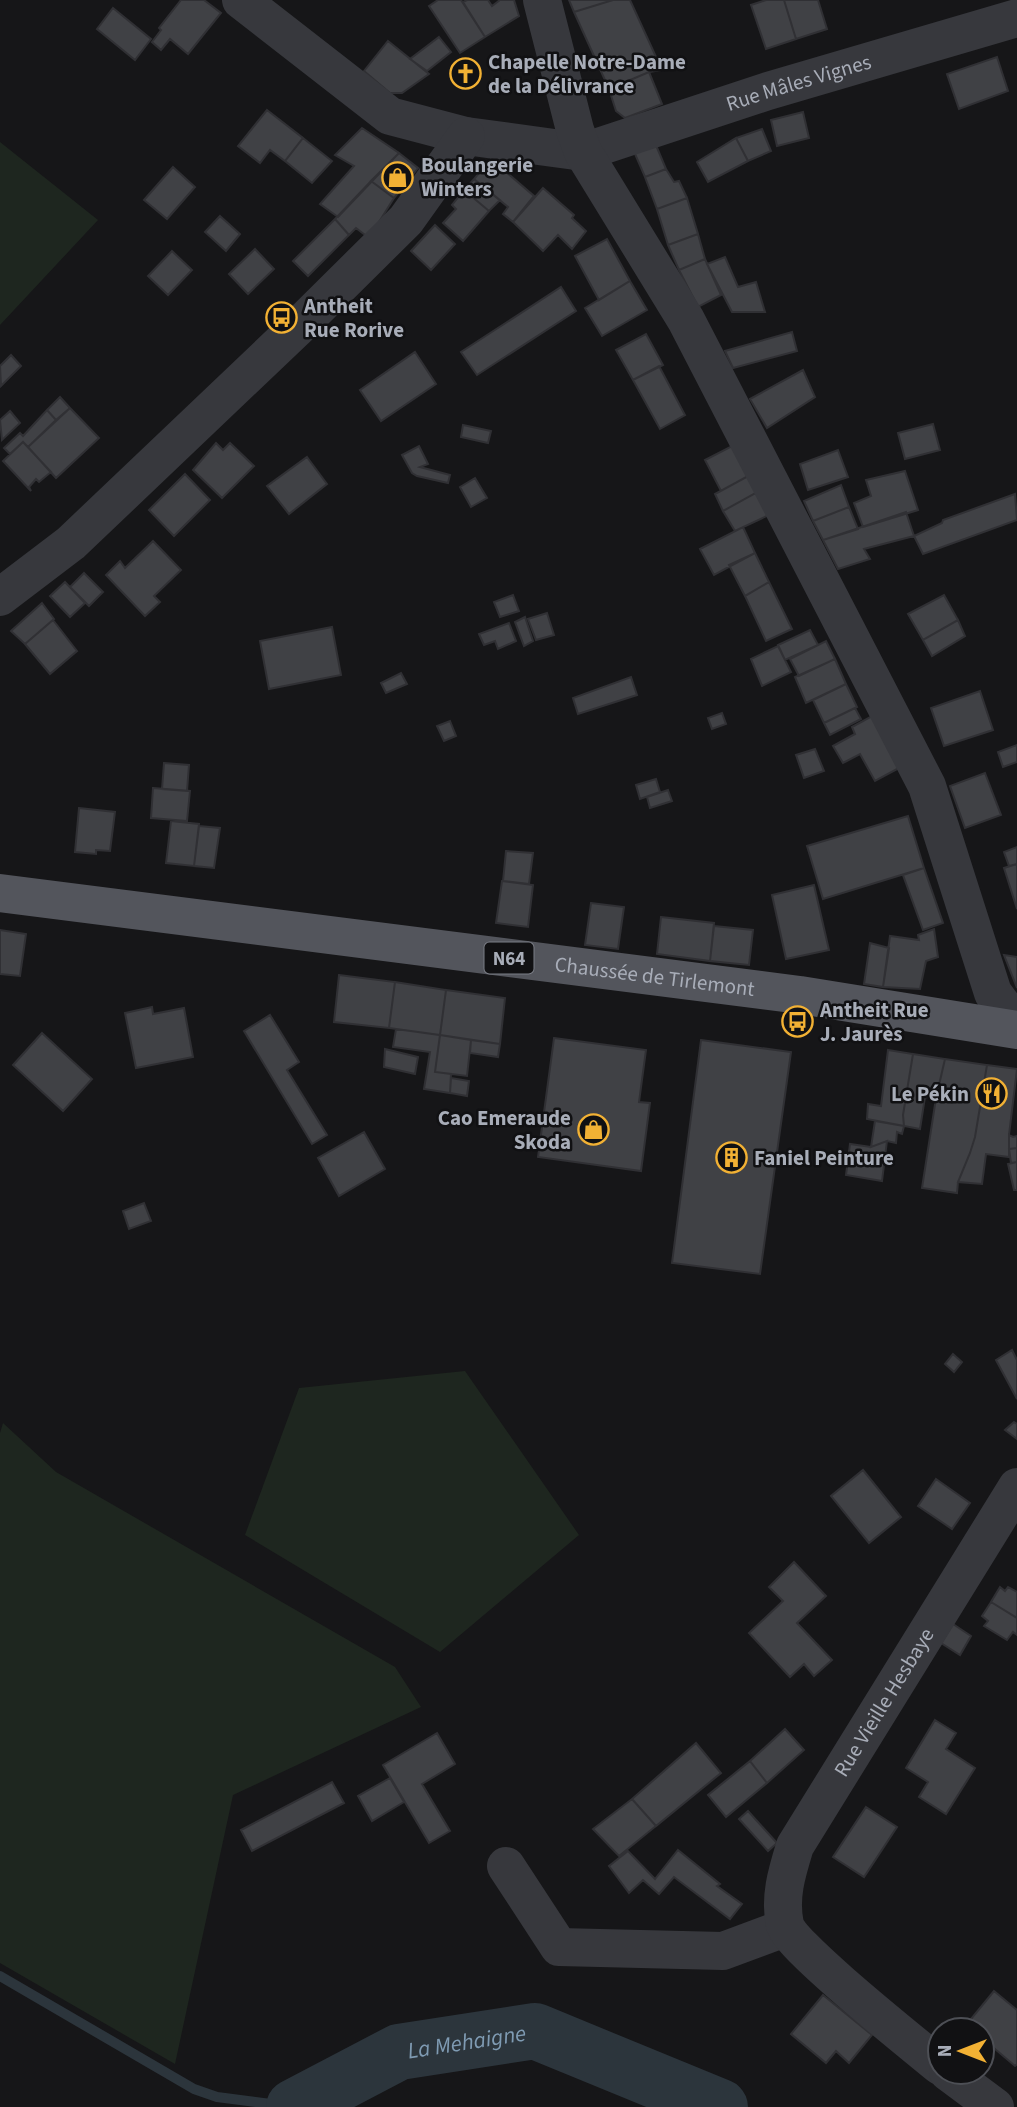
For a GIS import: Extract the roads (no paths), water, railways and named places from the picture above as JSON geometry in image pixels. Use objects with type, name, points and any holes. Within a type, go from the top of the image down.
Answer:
[{"type":"main road","name":"Chaussée de Tirlemont","points":[[0,893],[800,995],[1017,1027]]},
{"type":"street","points":[[241,0],[390,116],[466,136],[583,152]]},
{"type":"street","points":[[542,0],[575,131],[583,152],[686,320],[927,786],[993,993],[1017,1027]]},
{"type":"street","name":"Rue Mâles Vignes","points":[[583,152],[768,92],[1017,18]]},
{"type":"street","points":[[0,597],[71,543],[300,325],[406,220],[466,136]]},
{"type":"street","name":"Rue Vieille Hesbaye","points":[[785,1928],[783,1889],[795,1846],[1017,1487]]},
{"type":"street","points":[[506,1866],[559,1947],[723,1951],[785,1928],[816,1962],[926,2054]]},
{"type":"street","points":[[967,2086],[995,2107]]},
{"type":"waterway","points":[[0,1976],[194,2089],[217,2097],[294,2107]]},
{"type":"waterway","name":"La Mehaigne","points":[[294,2107],[399,2052],[535,2031],[720,2107]]},
{"type":"place","name":"Chapelle Notre-Dame de la Délivrance","points":[[465,74]]},
{"type":"place","name":"Boulangerie Winters","points":[[398,177]]},
{"type":"place","name":"Antheit Rue Rorive","points":[[281,318]]},
{"type":"place","name":"Antheit Rue J. Jaurès","points":[[797,1022]]},
{"type":"place","name":"Le Pékin","points":[[992,1094]]},
{"type":"place","name":"Cao Emeraude Skoda","points":[[594,1130]]},
{"type":"place","name":"Faniel Peinture","points":[[731,1158]]}]
